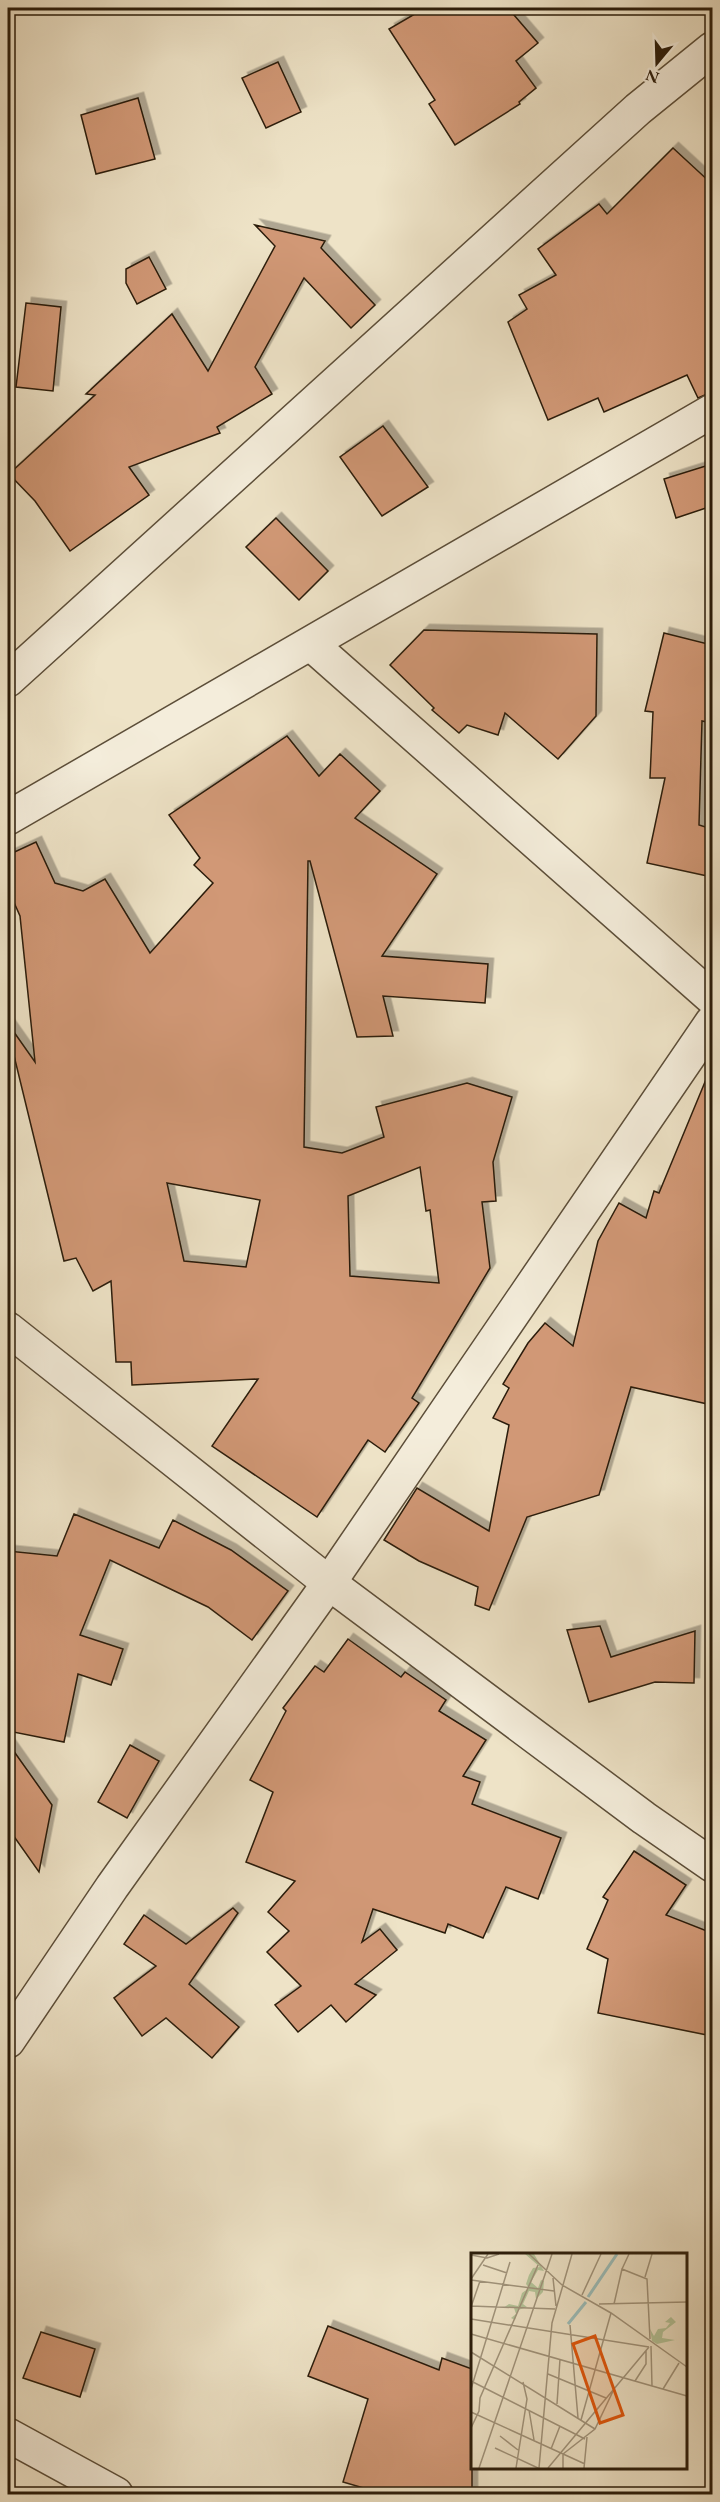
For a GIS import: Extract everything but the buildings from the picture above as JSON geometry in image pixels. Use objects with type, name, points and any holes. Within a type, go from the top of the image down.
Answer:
[{"type":"street","points":[[8,680],[638,109],[712,49]]},
{"type":"street","points":[[8,818],[712,411]]},
{"type":"street","points":[[311,644],[712,998]]},
{"type":"street","points":[[8,2041],[112,1887],[329,1582],[712,1022]]},
{"type":"street","points":[[8,1329],[329,1582],[644,1818],[712,1865]]},
{"type":"street","points":[[8,2435],[116,2494]]}]
